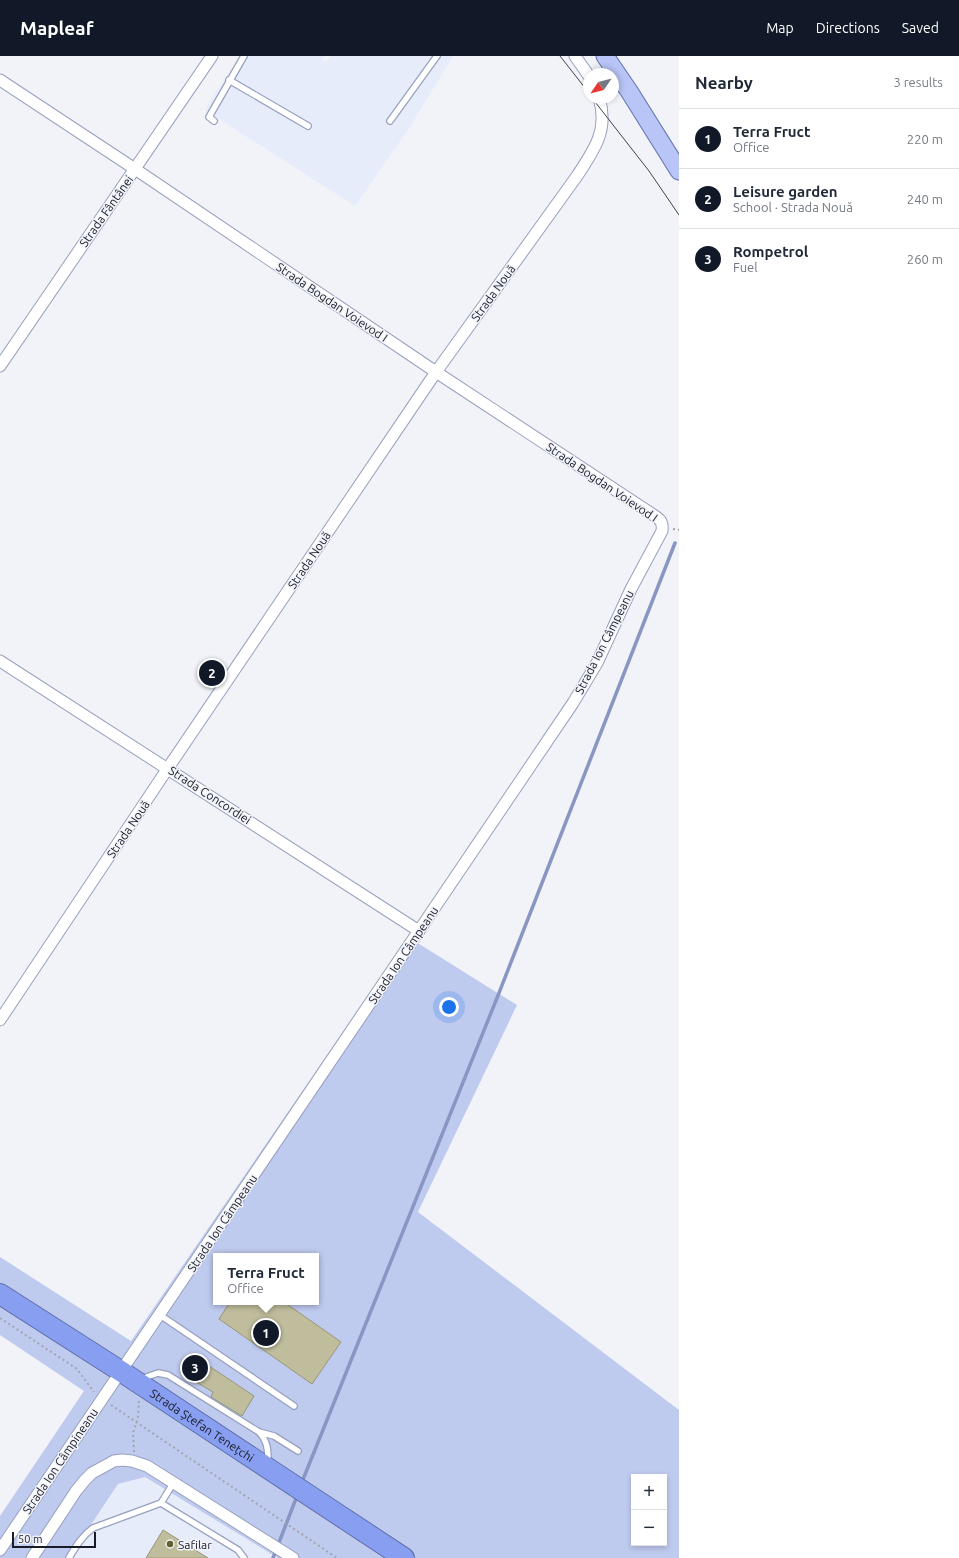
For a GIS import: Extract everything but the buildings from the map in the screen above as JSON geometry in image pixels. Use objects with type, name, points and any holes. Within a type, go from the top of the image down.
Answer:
[{"type":"highway","name":"Strada Ștefan Tenețchi","points":[[0,1294],[404,1558]]},
{"type":"main road","points":[[604,56],[633,98],[679,171]]},
{"type":"street","name":"Strada Fântânei","points":[[0,366],[212,56]]},
{"type":"street","points":[[575,56],[583,68]]},
{"type":"street","name":"Strada Bogdan Voievod I","points":[[0,80],[136,169],[436,372],[655,516],[662,522],[663,525]]},
{"type":"street","name":"Strada Nouă","points":[[0,1020],[168,768],[436,372],[592,154],[603,127],[603,112],[601,104]]},
{"type":"street","name":"Strada Ion Câmpeanu","points":[[133,1380],[160,1315],[586,681],[597,663],[631,589],[662,531],[663,525]]},
{"type":"street","name":"Strada Concordiei","points":[[0,661],[168,768],[418,931]]},
{"type":"street","name":"Strada Ion Câmpineanu","points":[[0,1550],[102,1399],[133,1380]]},
{"type":"street","points":[[32,1558],[84,1480],[103,1466],[114,1462],[132,1461],[147,1466],[174,1482],[293,1558]]},
{"type":"lane","points":[[214,121],[209,117],[244,56]]},
{"type":"lane","points":[[390,121],[436,56]]},
{"type":"lane","points":[[229,80],[308,126]]},
{"type":"lane","points":[[160,1315],[294,1406]]},
{"type":"lane","points":[[133,1380],[158,1373],[168,1375],[259,1432],[274,1436],[298,1451]]},
{"type":"lane","points":[[259,1432],[268,1448],[268,1469]]},
{"type":"lane","points":[[69,1558],[83,1536],[93,1528],[161,1503],[174,1482]]},
{"type":"lane","points":[[161,1503],[238,1550],[244,1558]]},
{"type":"path","points":[[0,1318],[77,1369],[96,1395],[337,1558]]},
{"type":"path","points":[[132,1461],[134,1447],[133,1434],[136,1423],[133,1380]]},
{"type":"shaded area","points":[[240,56],[325,56],[322,59],[326,62],[331,56],[453,56],[410,127],[355,206],[205,110]]},
{"type":"shaded area","points":[[408,937],[517,1005],[418,1212],[679,1410],[679,1558],[278,1558],[145,1477],[118,1484],[69,1558],[0,1558],[0,1516],[84,1391],[0,1335],[0,1257],[131,1341]]},
{"type":"shaded area","points":[[145,1477],[278,1558],[69,1558],[118,1484]]},
{"type":"waterway","points":[[302,1482],[497,998],[675,543]]},
{"type":"waterway","points":[[273,1558],[297,1496]]},
{"type":"tram line","points":[[560,56],[583,85]]},
{"type":"tram line","points":[[597,104],[649,171],[679,215]]},
{"type":"place","name":"Leisure garden","points":[[212,673]]},
{"type":"place","name":"Terra Fruct","points":[[266,1333]]},
{"type":"place","name":"Rompetrol","points":[[195,1368]]},
{"type":"place","name":"Safilar","points":[[170,1544]]}]
